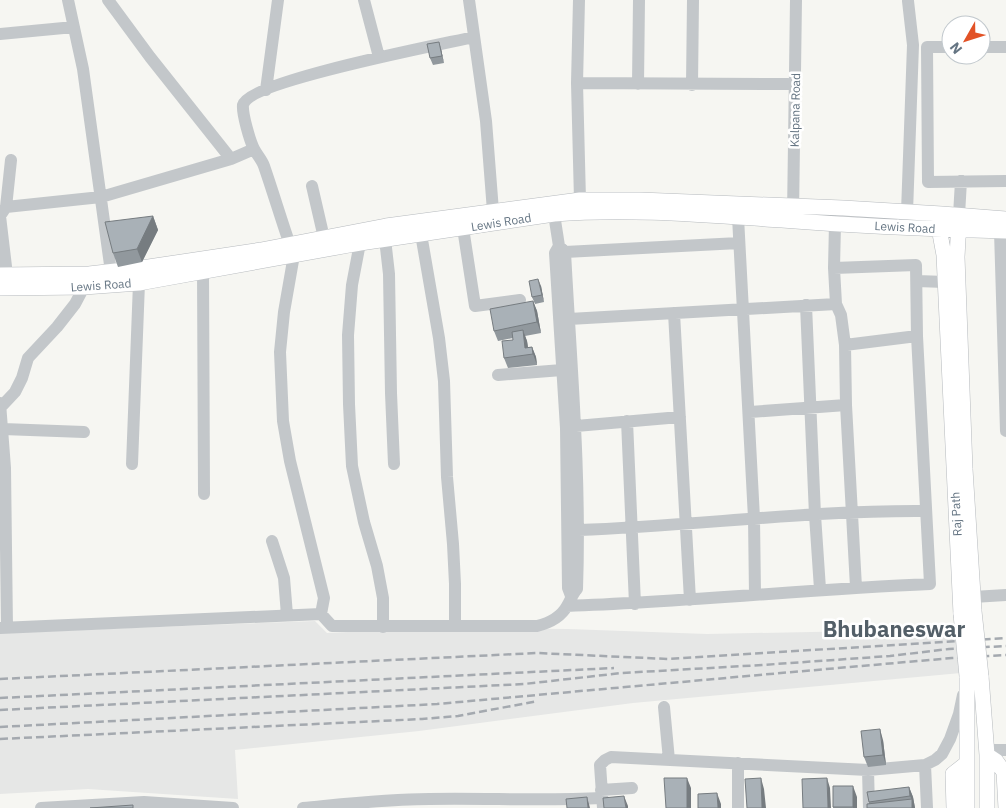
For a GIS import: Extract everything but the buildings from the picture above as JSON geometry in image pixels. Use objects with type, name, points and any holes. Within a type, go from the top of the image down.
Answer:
[{"type":"main road","name":"Lewis Road","points":[[292,250],[324,238],[386,226],[580,200],[640,200],[789,213],[958,222],[1004,227]]},
{"type":"main road","name":"Lewis Road","points":[[2,279],[111,272],[262,255],[554,214],[628,211],[738,217],[789,213],[835,224],[906,219]]},
{"type":"main road","points":[[906,219],[923,235],[951,256],[981,229]]},
{"type":"main road","name":"Raj Path","points":[[941,221],[951,256],[965,469],[969,608]]},
{"type":"main road","name":"Lewis Road","points":[[958,222],[981,229],[1004,227]]},
{"type":"main road","name":"Raj Path","points":[[958,222],[945,282],[974,676],[987,752],[987,808]]},
{"type":"main road","name":"Lewis Road","points":[[2,279],[84,287],[139,283],[203,270],[262,255]]},
{"type":"main road","name":"Raj Path","points":[[967,808],[967,763],[974,676]]},
{"type":"main road","points":[[987,752],[1004,772],[1006,808]]},
{"type":"main road","points":[[954,808],[953,774],[967,763]]},
{"type":"street","points":[[68,0],[83,69],[111,272]]},
{"type":"street","points":[[108,0],[150,57],[231,159]]},
{"type":"street","points":[[266,90],[278,0]]},
{"type":"street","points":[[364,0],[379,57]]},
{"type":"street","points":[[469,0],[486,122],[492,211]]},
{"type":"street","points":[[579,0],[577,83],[580,200]]},
{"type":"street","points":[[638,84],[639,0]]},
{"type":"street","points":[[692,85],[693,0]]},
{"type":"street","name":"Kalpana Road","points":[[787,0],[789,213]]},
{"type":"street","name":"Kalpana Road","points":[[789,213],[796,0]]},
{"type":"street","points":[[906,219],[913,45],[911,0]]},
{"type":"street","points":[[0,34],[74,27]]},
{"type":"street","points":[[321,614],[324,598],[282,421],[280,352],[292,250],[263,163],[254,148],[244,114],[244,104],[247,100],[266,90],[309,75],[379,57],[474,37]]},
{"type":"street","points":[[941,47],[927,47],[928,182],[961,180],[1006,181]]},
{"type":"street","points":[[991,47],[1006,47]]},
{"type":"street","points":[[577,83],[788,84]]},
{"type":"street","points":[[6,207],[101,197],[231,159],[254,148]]},
{"type":"street","points":[[2,279],[0,216],[6,207],[11,160]]},
{"type":"street","points":[[958,222],[961,180]]},
{"type":"street","points":[[312,186],[324,238]]},
{"type":"street","points":[[0,402],[3,429],[2,468],[6,539],[2,578],[3,628],[321,614],[332,626],[537,626],[546,623],[555,619],[577,589],[579,530],[576,426],[568,319],[562,249],[554,214]]},
{"type":"street","points":[[738,217],[742,310],[750,412],[755,595]]},
{"type":"street","points":[[835,224],[834,268],[836,304],[841,315],[845,345],[846,405],[856,587]]},
{"type":"street","points":[[1004,227],[1006,431]]},
{"type":"street","points":[[463,228],[475,306],[520,300]]},
{"type":"street","points":[[421,234],[439,338],[444,381],[455,626]]},
{"type":"street","points":[[385,239],[389,274],[394,464]]},
{"type":"street","points":[[360,242],[352,285],[348,334],[348,404],[352,466],[364,522],[377,566],[383,598],[384,627]]},
{"type":"street","points":[[569,601],[566,437],[555,253],[562,249],[739,243]]},
{"type":"street","points":[[569,601],[635,604],[820,589],[930,584],[917,336],[916,264],[834,268]]},
{"type":"street","points":[[203,270],[204,494]]},
{"type":"street","points":[[916,281],[945,282]]},
{"type":"street","points":[[132,464],[139,283]]},
{"type":"street","points":[[0,408],[15,392],[22,378],[28,358],[57,327],[75,304],[84,287]]},
{"type":"street","points":[[568,319],[836,304]]},
{"type":"street","points":[[806,305],[814,515],[820,589]]},
{"type":"street","points":[[674,313],[690,600]]},
{"type":"street","points":[[845,345],[917,336]]},
{"type":"street","points":[[498,375],[562,370]]},
{"type":"street","points":[[750,412],[809,406],[846,405]]},
{"type":"street","points":[[576,426],[680,417]]},
{"type":"street","points":[[627,422],[630,528],[635,604]]},
{"type":"street","points":[[3,429],[84,432]]},
{"type":"street","points":[[579,530],[754,518],[925,511]]},
{"type":"street","points":[[272,541],[284,578],[287,615]]},
{"type":"street","points":[[969,608],[1006,595]]},
{"type":"street","points":[[602,799],[600,766],[605,760],[612,757],[868,770],[925,765],[942,754],[950,739],[974,676]]},
{"type":"street","points":[[664,707],[669,760]]},
{"type":"street","points":[[987,752],[1006,750]]},
{"type":"street","points":[[738,763],[738,808]]},
{"type":"street","points":[[925,765],[927,808]]},
{"type":"street","points":[[868,770],[869,808]]},
{"type":"street","points":[[303,808],[429,803],[559,804],[602,799],[632,788]]},
{"type":"street","points":[[41,808],[144,802],[159,806],[234,808]]},
{"type":"shaded area","points":[[315,621],[327,633],[431,628],[568,629],[707,634],[959,629],[961,673],[633,703],[419,731],[235,750],[238,799],[88,789],[0,794],[0,633]]},
{"type":"railway","points":[[0,679],[537,653],[668,659],[1006,638]]},
{"type":"railway","points":[[0,710],[524,684],[622,673],[762,665],[1006,646]]},
{"type":"railway","points":[[0,727],[437,704],[952,658],[1006,655]]},
{"type":"railway","points":[[0,698],[614,668]]},
{"type":"railway","points":[[0,739],[422,719],[458,716],[538,701]]},
{"type":"district","name":"Bhubaneswar","points":[[894,628]]}]
